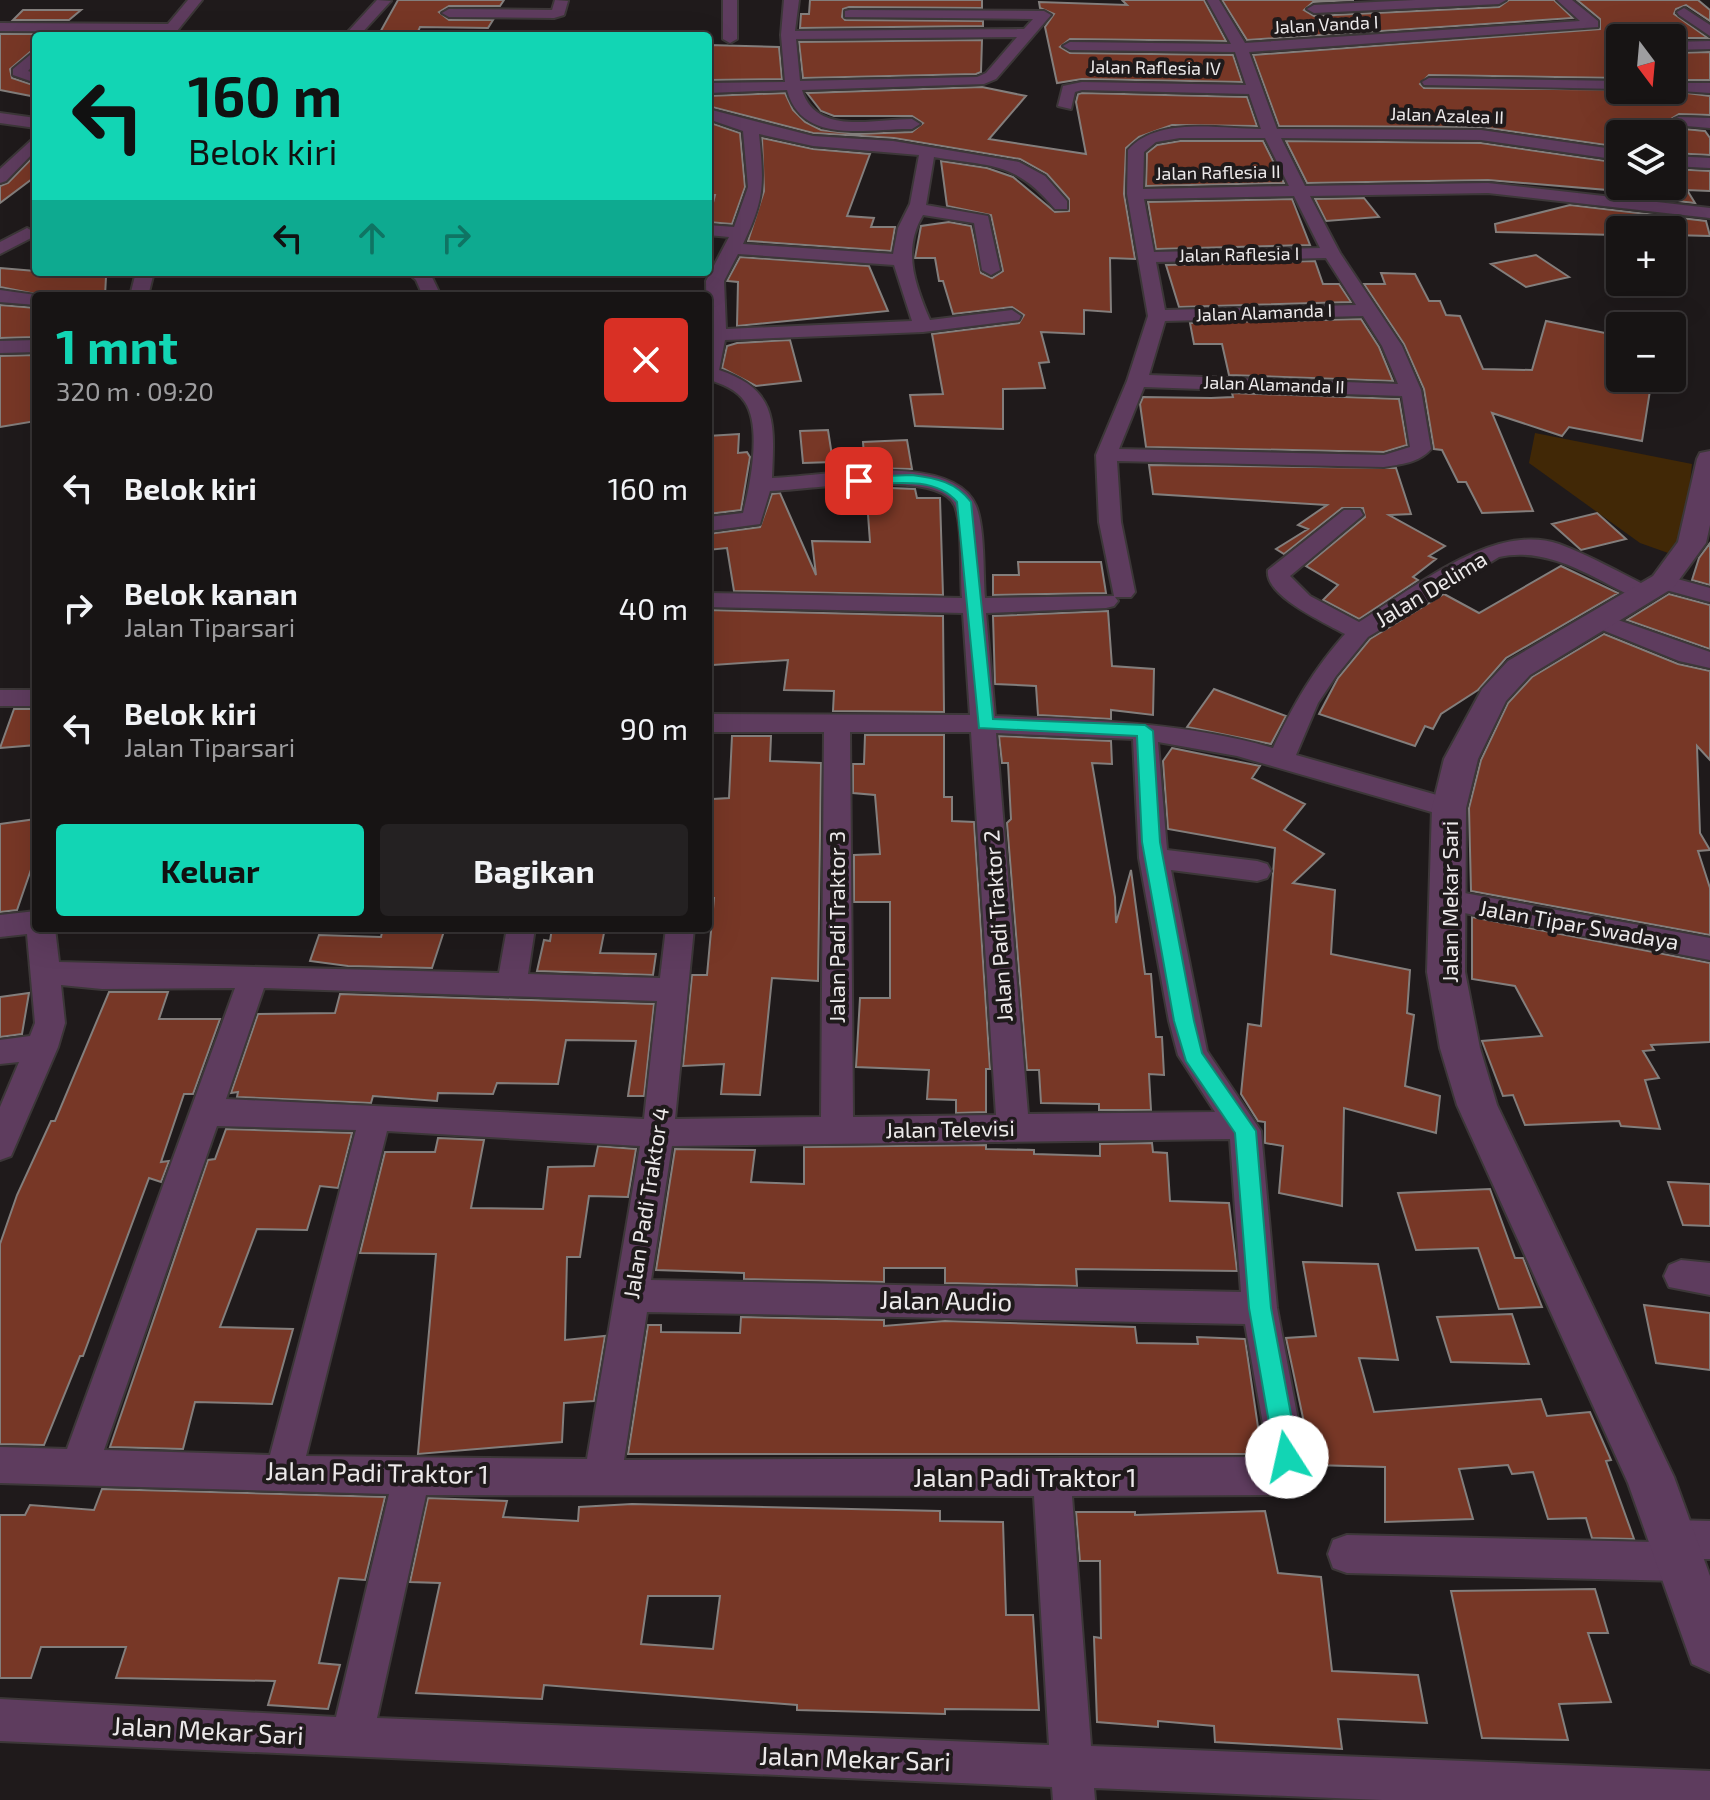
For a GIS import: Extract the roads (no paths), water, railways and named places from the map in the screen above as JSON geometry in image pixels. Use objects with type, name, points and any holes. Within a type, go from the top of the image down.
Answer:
[{"type":"street","points":[[0,37],[8,26],[61,31],[171,32],[195,0]]},
{"type":"street","points":[[730,0],[730,39]]},
{"type":"street","points":[[792,0],[789,3],[788,35],[792,80],[808,116],[814,120],[912,124]]},
{"type":"street","points":[[1325,21],[1499,0]]},
{"type":"street","name":"Jalan Vanda I","points":[[1070,46],[1241,48],[1325,21],[1585,27],[1593,23],[1564,0]]},
{"type":"street","points":[[355,32],[384,1]]},
{"type":"street","points":[[449,13],[554,14],[559,12],[561,1]]},
{"type":"street","points":[[1106,455],[1384,461],[1409,456],[1421,449],[1411,390],[1392,346],[1331,253],[1271,135],[1241,48],[1213,1]]},
{"type":"street","points":[[850,14],[1044,7]]},
{"type":"street","points":[[712,73],[792,80],[979,81],[991,76],[1030,33],[1044,7]]},
{"type":"street","points":[[1684,12],[1710,32]]},
{"type":"street","points":[[788,35],[1030,33]]},
{"type":"street","points":[[1686,46],[1710,45]]},
{"type":"street","points":[[32,58],[18,72],[32,77]]},
{"type":"street","points":[[712,88],[792,80]]},
{"type":"street","points":[[1429,82],[1606,85]]},
{"type":"street","name":"Jalan Raflesia IV","points":[[1066,106],[1068,89],[1082,86],[1258,90]]},
{"type":"street","points":[[1686,87],[1710,88]]},
{"type":"street","points":[[712,115],[751,128],[813,141],[893,146],[927,155],[1013,165],[1039,179],[1061,205]]},
{"type":"street","points":[[0,118],[32,123]]},
{"type":"street","points":[[1686,122],[1710,123]]},
{"type":"street","points":[[0,153],[32,127]]},
{"type":"street","points":[[712,356],[717,335],[713,292],[756,187],[751,128]]},
{"type":"street","name":"Jalan Azalea II","points":[[1135,194],[1136,150],[1151,138],[1180,133],[1481,135],[1606,153]]},
{"type":"street","points":[[0,179],[32,145]]},
{"type":"street","points":[[923,326],[905,282],[901,260],[907,228],[917,209],[919,181],[927,155]]},
{"type":"street","points":[[1686,162],[1710,163]]},
{"type":"street","points":[[0,179],[24,179]]},
{"type":"street","name":"Jalan Raflesia II","points":[[1135,194],[1488,188],[1615,205],[1710,213]]},
{"type":"street","points":[[712,600],[974,606],[1115,596],[1106,455],[1137,381],[1157,316],[1135,194]]},
{"type":"street","points":[[917,209],[963,214],[982,220],[991,270]]},
{"type":"street","points":[[712,231],[735,240],[901,260]]},
{"type":"street","points":[[0,249],[27,238]]},
{"type":"street","name":"Jalan Raflesia I","points":[[1146,257],[1331,253]]},
{"type":"street","points":[[0,296],[32,299]]},
{"type":"street","name":"Jalan Alamanda I","points":[[1157,316],[1371,310]]},
{"type":"street","points":[[717,335],[923,326],[1012,316]]},
{"type":"street","points":[[0,347],[32,346]]},
{"type":"street","points":[[712,374],[742,384],[763,417],[761,485],[752,519],[712,524]]},
{"type":"street","name":"Jalan Alamanda II","points":[[1137,381],[1411,390]]},
{"type":"street","name":"Jalan Mekar Sari","points":[[1710,459],[1692,543],[1654,588],[1519,668],[1493,696],[1461,759],[1449,808],[1446,972],[1460,1048],[1477,1105],[1650,1477],[1688,1547],[1710,1646]]},
{"type":"street","name":"Jalan Padi Traktor 2","points":[[761,485],[912,479],[946,486],[956,492],[967,509],[1013,1128]]},
{"type":"street","points":[[1352,515],[1279,570],[1278,577],[1302,601],[1360,632]]},
{"type":"street","name":"Jalan Delima","points":[[1281,760],[1306,703],[1327,670],[1360,632],[1492,552],[1519,546],[1551,549],[1654,588],[1710,595]]},
{"type":"street","points":[[1598,620],[1688,655],[1710,660]]},
{"type":"street","points":[[0,698],[32,698]]},
{"type":"street","points":[[712,723],[985,724],[1145,731],[1238,747],[1449,808]]},
{"type":"street","name":"Jalan Padi Traktor 3","points":[[837,724],[837,1130]]},
{"type":"street","name":"Jalan Padi Traktor 1","points":[[0,1465],[603,1477],[1052,1478],[1272,1476],[1281,1473],[1287,1457],[1260,1308],[1242,1125],[1193,1055],[1153,858],[1145,731]]},
{"type":"street","points":[[1153,858],[1257,871]]},
{"type":"street","name":"Jalan Tipar Swadaya","points":[[1448,901],[1710,949]]},
{"type":"street","points":[[0,926],[32,922]]},
{"type":"street","points":[[41,932],[46,1035]]},
{"type":"street","points":[[512,985],[520,932]]},
{"type":"street","name":"Jalan Padi Traktor 4","points":[[603,1477],[658,1133],[680,932]]},
{"type":"street","points":[[43,972],[84,976],[254,976],[674,990]]},
{"type":"street","points":[[0,1146],[46,1035],[84,976]]},
{"type":"street","points":[[79,1468],[254,976]]},
{"type":"street","points":[[0,1052],[46,1035]]},
{"type":"street","name":"Jalan Televisi","points":[[206,1112],[375,1117],[658,1133],[1242,1125]]},
{"type":"street","points":[[284,1471],[375,1117]]},
{"type":"street","name":"Jalan Audio","points":[[632,1296],[1260,1308]]},
{"type":"street","points":[[352,1738],[412,1475]]},
{"type":"street","points":[[1052,1478],[1073,1784]]},
{"type":"street","points":[[1347,1554],[1688,1547]]},
{"type":"street","name":"Jalan Mekar Sari","points":[[0,1720],[352,1738],[1073,1784],[1710,1792]]}]
